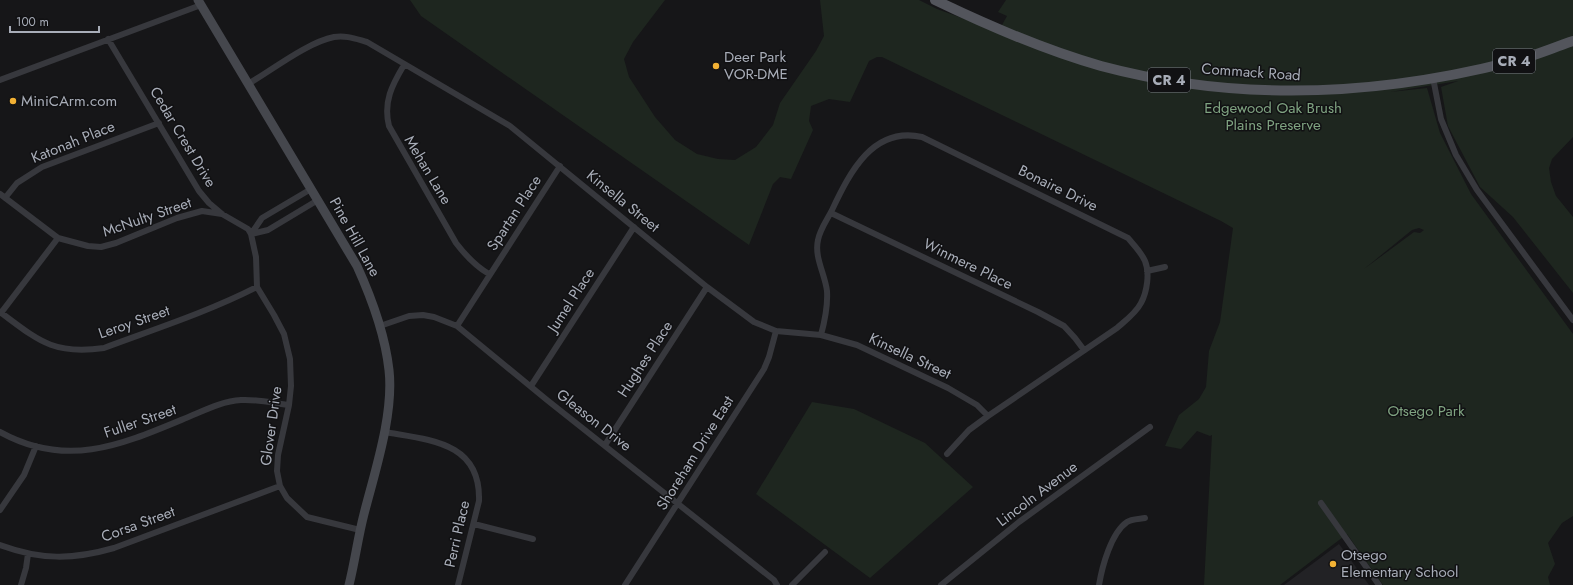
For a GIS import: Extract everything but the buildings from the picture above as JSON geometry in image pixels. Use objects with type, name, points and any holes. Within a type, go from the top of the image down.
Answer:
[{"type":"main road","name":"Commack Road","points":[[935,0],[1020,38],[1048,49],[1101,66],[1152,77],[1210,86],[1297,91],[1364,88],[1433,78],[1512,62],[1573,41]]},
{"type":"street","points":[[0,80],[200,3]]},
{"type":"street","name":"Pine Hill Lane","points":[[200,3],[357,266],[370,294],[380,326],[389,371],[389,394],[385,432],[360,530],[349,585]]},
{"type":"street","name":"Kinsella Street","points":[[248,84],[310,46],[335,37],[350,37],[367,42],[510,126],[707,287],[754,322],[776,331],[821,335],[857,345],[948,388],[976,405],[988,416]]},
{"type":"street","name":"Cedar Crest Drive","points":[[108,39],[199,192],[222,214],[248,229],[251,234]]},
{"type":"street","name":"Mehan Lane","points":[[404,65],[389,91],[386,116],[389,126],[456,243],[466,257],[489,274]]},
{"type":"street","points":[[1433,78],[1441,119],[1456,155],[1477,190],[1573,320]]},
{"type":"street","name":"Katonah Place","points":[[2,196],[42,166],[159,123]]},
{"type":"street","name":"Bonaire Drive","points":[[821,335],[827,313],[827,290],[817,250],[818,240],[841,191],[854,171],[863,158],[873,148],[885,140],[910,134],[922,137],[1109,227],[1128,238],[1145,260],[1147,271],[1145,290],[1141,304],[1131,316],[1117,328],[969,430],[947,454]]},
{"type":"street","name":"Spartan Place","points":[[457,326],[489,274],[560,166]]},
{"type":"street","points":[[251,234],[262,218],[311,189]]},
{"type":"street","name":"McNulty Street","points":[[2,196],[58,238],[74,243],[101,247],[116,243],[177,218],[202,211],[222,214]]},
{"type":"street","points":[[251,234],[268,230],[318,200]]},
{"type":"street","name":"Winmere Place","points":[[831,213],[1044,315],[1064,326],[1084,350]]},
{"type":"street","name":"Jumel Place","points":[[531,386],[634,227]]},
{"type":"street","name":"Glover Drive","points":[[251,234],[256,258],[257,287],[284,334],[290,359],[291,386],[289,405],[278,455],[277,471],[280,486],[287,498],[307,517],[360,530]]},
{"type":"street","points":[[0,313],[58,238]]},
{"type":"street","points":[[1147,271],[1165,267]]},
{"type":"street","name":"Leroy Street","points":[[0,313],[39,340],[56,348],[88,350],[104,348],[202,312],[232,300],[257,287]]},
{"type":"street","name":"Hughes Place","points":[[605,445],[707,287]]},
{"type":"street","name":"Gleason Drive","points":[[380,326],[409,316],[422,315],[434,316],[457,326],[774,580],[778,585]]},
{"type":"street","name":"Shoreham Drive East","points":[[625,585],[764,369],[776,331]]},
{"type":"street","name":"Fuller Street","points":[[0,432],[36,446],[74,451],[106,447],[220,405],[240,400],[263,401],[289,405]]},
{"type":"street","name":"Lincoln Avenue","points":[[941,585],[1019,522],[1150,427]]},
{"type":"street","name":"Perri Place","points":[[385,432],[439,442],[455,449],[469,462],[476,475],[479,487],[479,501],[458,585]]},
{"type":"street","points":[[0,510],[24,475],[36,446]]},
{"type":"street","name":"Corsa Street","points":[[0,545],[28,554],[64,557],[98,553],[280,486]]},
{"type":"street","points":[[1321,503],[1379,585]]},
{"type":"street","points":[[1100,585],[1104,564],[1116,534],[1127,521],[1145,518]]},
{"type":"street","points":[[474,524],[533,540]]},
{"type":"street","points":[[792,585],[825,552]]},
{"type":"street","points":[[21,585],[28,554]]},
{"type":"shaded area","name":"Otsego Elementary School","points":[[1339,544],[1369,585],[1284,585]]},
{"type":"green space","points":[[410,0],[665,0],[633,42],[624,59],[629,77],[655,117],[675,140],[697,154],[718,159],[735,160],[756,147],[773,125],[780,103],[816,51],[824,36],[820,0],[919,0],[937,9],[995,30],[1002,25],[1007,16],[998,12],[1006,0],[1573,0],[1573,137],[1552,159],[1549,168],[1551,182],[1556,196],[1573,217],[1573,293],[1513,217],[1480,187],[1448,126],[1441,87],[1458,81],[1390,92],[1427,88],[1440,133],[1471,194],[1573,334],[1573,516],[1562,523],[1548,543],[1555,564],[1548,577],[1550,585],[1383,585],[1347,534],[1280,585],[1204,585],[1212,435],[1210,436],[1197,431],[1181,449],[1165,446],[1179,415],[1199,399],[1206,387],[1209,351],[1220,322],[1233,228],[1221,221],[882,57],[877,57],[869,61],[850,102],[829,99],[811,106],[809,121],[813,130],[791,179],[780,177],[773,184],[749,245],[421,16]],"holes":[[[1419,228],[1424,230],[1420,233],[1414,232],[1364,269],[1412,230]]]},
{"type":"green space","points":[[812,402],[854,409],[925,443],[973,487],[870,578],[756,494]]},
{"type":"place","name":"Deer Park VOR-DME","points":[[716,66]]},
{"type":"place","name":"MiniCArm.com","points":[[13,101]]},
{"type":"place","name":"Otsego Elementary School","points":[[1333,564]]},
{"type":"park label","name":"Edgewood Oak Brush Plains Preserve","points":[[1273,116]]},
{"type":"park label","name":"Otsego Park","points":[[1426,411]]}]
